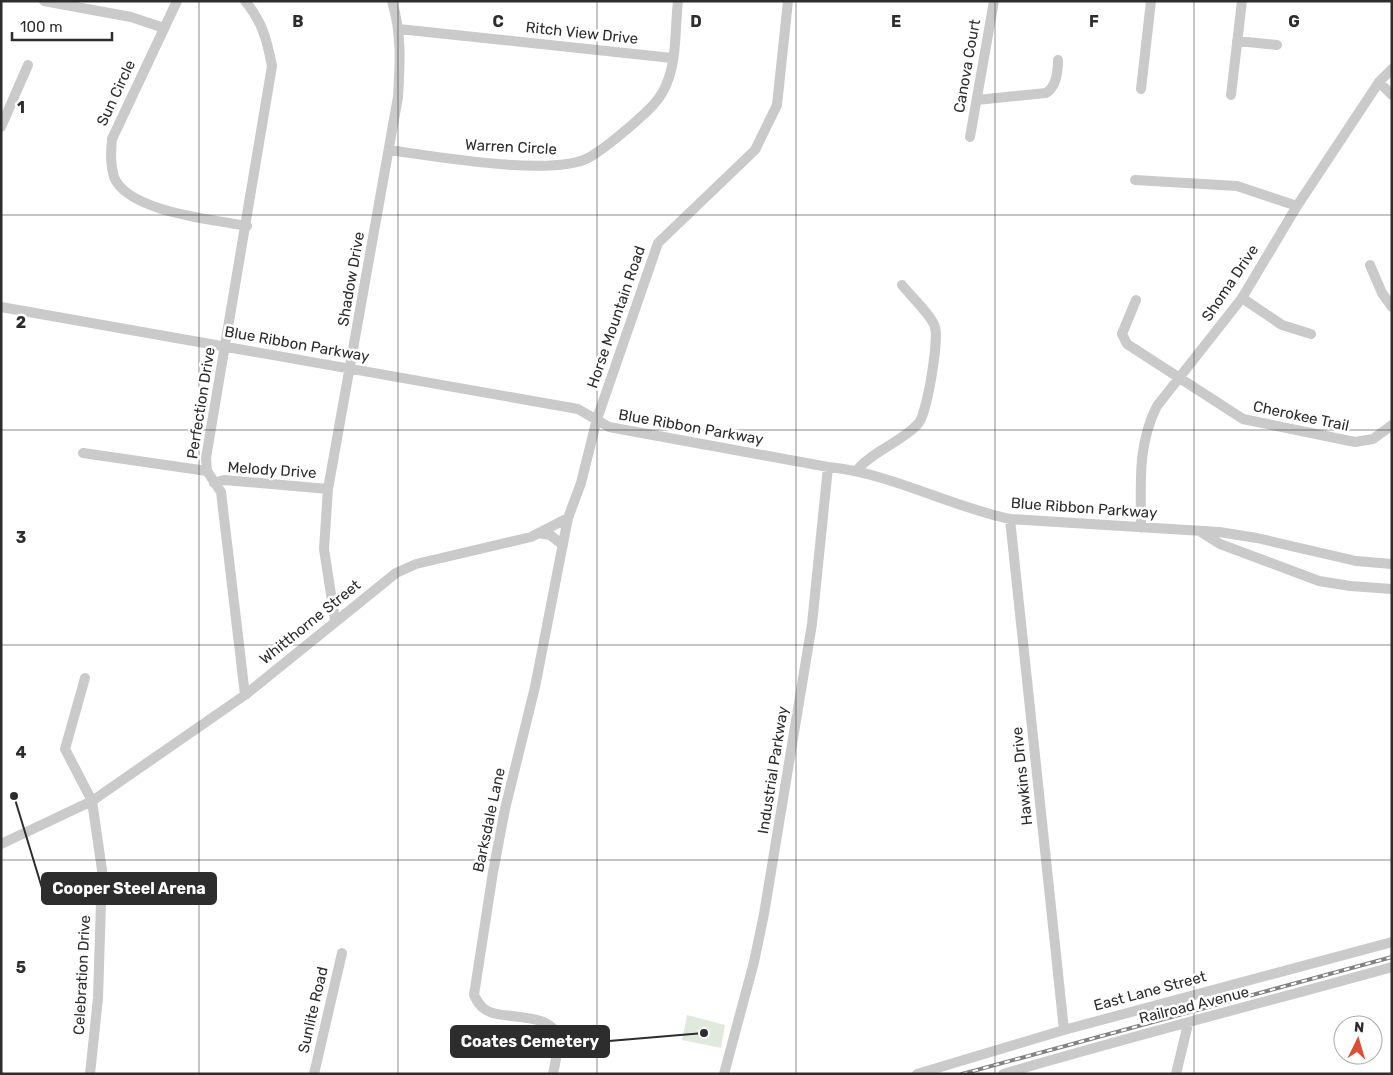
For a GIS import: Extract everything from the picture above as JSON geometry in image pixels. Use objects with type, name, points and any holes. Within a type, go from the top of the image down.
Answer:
[{"type":"street","points":[[44,1],[131,18],[164,28]]},
{"type":"street","name":"Sun Circle","points":[[177,1],[112,139],[110,159],[115,178],[126,193],[147,206],[246,226]]},
{"type":"street","name":"Perfection Drive","points":[[245,1],[256,14],[266,35],[272,66],[206,458],[207,471],[220,492],[245,695]]},
{"type":"street","name":"Shadow Drive","points":[[335,620],[324,549],[328,489],[351,368],[398,88],[401,52],[399,29],[392,1]]},
{"type":"street","name":"Warren Circle","points":[[389,150],[517,164],[556,166],[588,158],[627,129],[655,104],[669,78],[678,1]]},
{"type":"street","name":"Horse Mountain Road","points":[[596,419],[658,243],[755,150],[777,105],[788,1]]},
{"type":"street","name":"Canova Court","points":[[970,137],[994,1]]},
{"type":"street","points":[[1140,89],[1151,1]]},
{"type":"street","points":[[1231,95],[1242,1]]},
{"type":"street","name":"Ritch View Drive","points":[[399,29],[672,58]]},
{"type":"street","points":[[1237,41],[1277,45]]},
{"type":"street","points":[[977,100],[1046,93],[1052,86],[1058,69],[1058,60]]},
{"type":"street","points":[[1,127],[28,65]]},
{"type":"street","name":"Shoma Drive","points":[[1141,528],[1141,457],[1147,426],[1157,406],[1242,298],[1297,206],[1379,82],[1392,69]]},
{"type":"street","points":[[1379,82],[1392,95]]},
{"type":"street","points":[[1135,180],[1237,186],[1297,206]]},
{"type":"street","points":[[1370,265],[1382,293],[1392,307]]},
{"type":"street","points":[[857,470],[864,461],[899,439],[919,423],[924,414],[930,385],[936,330],[930,318],[902,285]]},
{"type":"street","points":[[1242,298],[1282,325],[1311,334]]},
{"type":"street","name":"Cherokee Trail","points":[[1136,300],[1124,328],[1123,337],[1132,348],[1231,412],[1261,424],[1355,442],[1373,439],[1392,425]]},
{"type":"street","name":"Blue Ribbon Parkway","points":[[1,307],[578,409],[609,427],[828,467],[857,470],[986,514],[1010,519],[1200,531],[1257,538],[1356,561],[1392,564]]},
{"type":"street","points":[[568,518],[581,483],[596,419]]},
{"type":"street","name":"Melody Drive","points":[[83,453],[207,471]]},
{"type":"street","name":"Industrial Parkway","points":[[724,1074],[754,962],[765,906],[812,624],[828,467]]},
{"type":"street","name":"Melody Drive","points":[[214,482],[224,480],[328,489]]},
{"type":"street","name":"Whitthorne Street","points":[[1,844],[92,801],[245,695],[335,620],[396,573],[408,566],[531,537],[568,518]]},
{"type":"street","name":"Barksdale Lane","points":[[553,1074],[558,1037],[554,1030],[541,1020],[487,1011],[478,1004],[474,995],[500,836],[535,687],[568,518]]},
{"type":"street","name":"Hawkins Drive","points":[[1010,519],[1064,1030]]},
{"type":"street","name":"Blue Ribbon Parkway","points":[[1200,531],[1220,544],[1319,581],[1350,586],[1392,589]]},
{"type":"street","points":[[539,532],[550,535],[563,545]]},
{"type":"street","name":"Celebration Drive","points":[[85,678],[65,749],[92,801],[102,870],[98,998],[90,1074]]},
{"type":"street","name":"East Lane Street","points":[[917,1074],[1064,1030],[1392,942]]},
{"type":"street","name":"Sunlite Road","points":[[314,1074],[342,954]]},
{"type":"street","name":"Railroad Avenue","points":[[1003,1074],[1122,1039],[1392,967]]},
{"type":"street","points":[[1176,1074],[1188,1024],[1184,1024]]},
{"type":"green space","points":[[687,1015],[725,1025],[721,1048],[682,1040]]},
{"type":"railway","points":[[962,1074],[1392,957]]},
{"type":"place","name":"Cooper Steel Arena","points":[[14,796]]},
{"type":"place","name":"Coates Cemetery","points":[[704,1033]]}]
